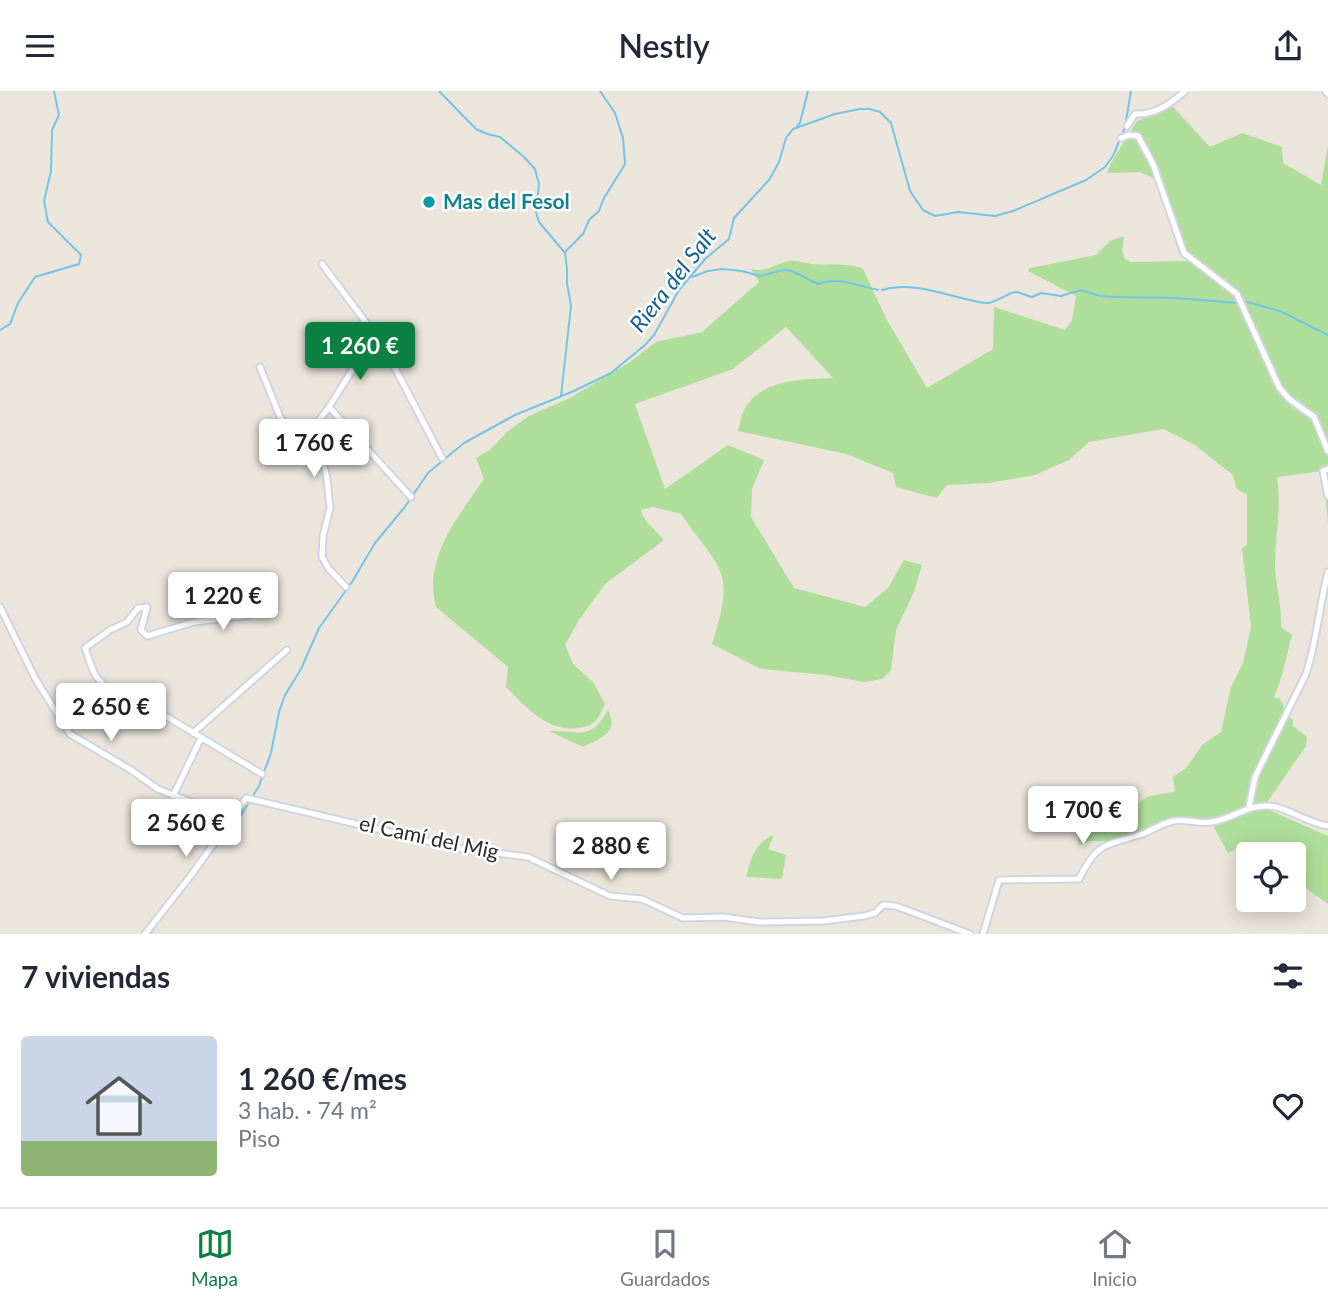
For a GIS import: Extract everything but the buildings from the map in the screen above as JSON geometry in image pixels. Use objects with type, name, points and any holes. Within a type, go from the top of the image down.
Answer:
[{"type":"street","points":[[1127,126],[1135,114],[1144,115],[1157,111],[1185,91]]},
{"type":"street","points":[[1121,138],[1138,136],[1153,164],[1184,253],[1237,294],[1279,387],[1289,399],[1314,418],[1328,451]]},
{"type":"street","points":[[322,264],[383,345],[442,458]]},
{"type":"street","points":[[300,445],[329,407],[356,364],[383,345]]},
{"type":"street","points":[[260,367],[280,417],[300,445],[324,465],[330,508],[323,536],[322,557],[346,587]]},
{"type":"street","points":[[329,407],[411,497]]},
{"type":"street","points":[[1328,469],[1323,471],[1328,496]]},
{"type":"street","points":[[1250,807],[1255,777],[1312,657],[1316,620],[1328,572]]},
{"type":"street","points":[[206,597],[211,603],[265,600],[267,603],[264,609],[251,615],[194,622],[146,636],[141,631],[147,607],[138,608],[127,622],[110,630],[85,649],[97,679],[124,699],[149,706],[262,774]]},
{"type":"street","points":[[0,607],[36,680],[70,734],[158,789],[231,818],[145,934]]},
{"type":"street","points":[[193,733],[287,650]]},
{"type":"street","points":[[67,719],[81,712],[95,699],[124,699]]},
{"type":"street","points":[[173,796],[201,738]]},
{"type":"street","name":"el Camí del Mig","points":[[231,818],[246,798],[462,849],[528,857],[610,897],[642,899],[683,919],[723,917],[760,922],[823,921],[864,916],[875,913],[883,905],[896,906],[970,934]]},
{"type":"street","points":[[983,934],[999,880],[1079,879],[1089,859],[1103,845],[1173,821],[1211,822],[1229,818],[1250,807],[1271,806],[1314,824],[1328,826]]},
{"type":"green space","points":[[1173,107],[1210,147],[1242,133],[1282,147],[1283,163],[1321,185],[1328,145],[1328,523],[1323,471],[1277,477],[1279,499],[1275,555],[1281,627],[1292,635],[1274,698],[1279,698],[1284,712],[1293,720],[1293,726],[1307,737],[1306,746],[1268,801],[1271,811],[1328,836],[1328,904],[1306,888],[1306,842],[1236,842],[1236,849],[1228,853],[1210,820],[1172,819],[1156,827],[1107,841],[1089,841],[1079,846],[1077,831],[1088,823],[1114,821],[1126,806],[1140,803],[1151,796],[1175,791],[1173,777],[1186,768],[1202,745],[1221,732],[1231,687],[1243,663],[1251,627],[1242,548],[1247,545],[1247,495],[1237,489],[1233,475],[1195,445],[1163,429],[1089,442],[1069,460],[1035,475],[989,483],[947,485],[937,498],[896,487],[893,473],[846,454],[738,431],[744,410],[760,392],[783,383],[833,378],[786,327],[733,369],[635,404],[665,489],[728,445],[764,460],[752,489],[751,517],[794,588],[865,607],[888,588],[904,560],[922,565],[914,592],[896,630],[891,670],[882,679],[864,682],[826,675],[761,669],[712,644],[723,600],[724,585],[721,573],[681,514],[653,507],[641,510],[642,514],[664,540],[605,584],[565,645],[573,664],[593,682],[605,704],[598,718],[589,726],[568,728],[538,717],[506,687],[508,667],[436,607],[434,572],[445,539],[484,479],[476,458],[490,450],[507,432],[529,416],[570,398],[630,362],[656,342],[702,332],[759,282],[751,269],[766,269],[792,261],[863,269],[887,320],[927,388],[993,349],[994,307],[1065,330],[1072,320],[1076,296],[1028,271],[1030,268],[1096,255],[1110,241],[1124,236],[1122,250],[1125,259],[1131,262],[1186,261],[1154,178],[1140,172],[1107,173],[1137,121]]},
{"type":"green space","points":[[608,710],[612,724],[610,729],[602,737],[583,747],[549,731],[589,730],[595,727]]},
{"type":"green space","points":[[774,835],[768,849],[786,855],[782,879],[746,877],[758,846]]},
{"type":"waterway","points":[[0,330],[10,324],[18,303],[35,277],[79,264],[81,255],[48,222],[44,201],[51,171],[52,130],[59,115],[54,91]]},
{"type":"waterway","points":[[439,91],[476,129],[500,137],[535,169],[539,184],[536,212],[539,222],[565,253],[567,269],[571,306],[561,396]]},
{"type":"waterway","points":[[565,252],[583,234],[589,220],[599,211],[625,164],[623,138],[615,113],[600,91]]},
{"type":"waterway","points":[[797,126],[808,91]]},
{"type":"waterway","name":"Riera del Salt","points":[[199,868],[240,817],[259,786],[271,753],[285,695],[301,669],[319,628],[352,582],[375,543],[428,473],[464,443],[515,415],[611,373],[645,345],[654,335],[679,290],[705,259],[729,239],[734,218],[769,180],[779,162],[786,138],[793,129],[835,114],[860,109],[880,112],[891,123],[910,191],[923,210],[935,216],[958,212],[995,216],[1086,180],[1105,167],[1113,156],[1125,127],[1131,91]]},
{"type":"waterway","points":[[692,277],[722,269],[760,276],[783,270],[792,271],[818,284],[840,281],[878,290]]},
{"type":"waterway","points":[[882,290],[895,287],[921,288],[985,303],[1016,292],[1032,297],[1041,293],[1061,296],[1081,290],[1100,296],[1238,303]]},
{"type":"waterway","points":[[1247,302],[1280,311],[1328,335]]},
{"type":"waterway","points":[[150,934],[159,920]]},
{"type":"place","name":"Mas del Fesol","points":[[429,202]]}]
